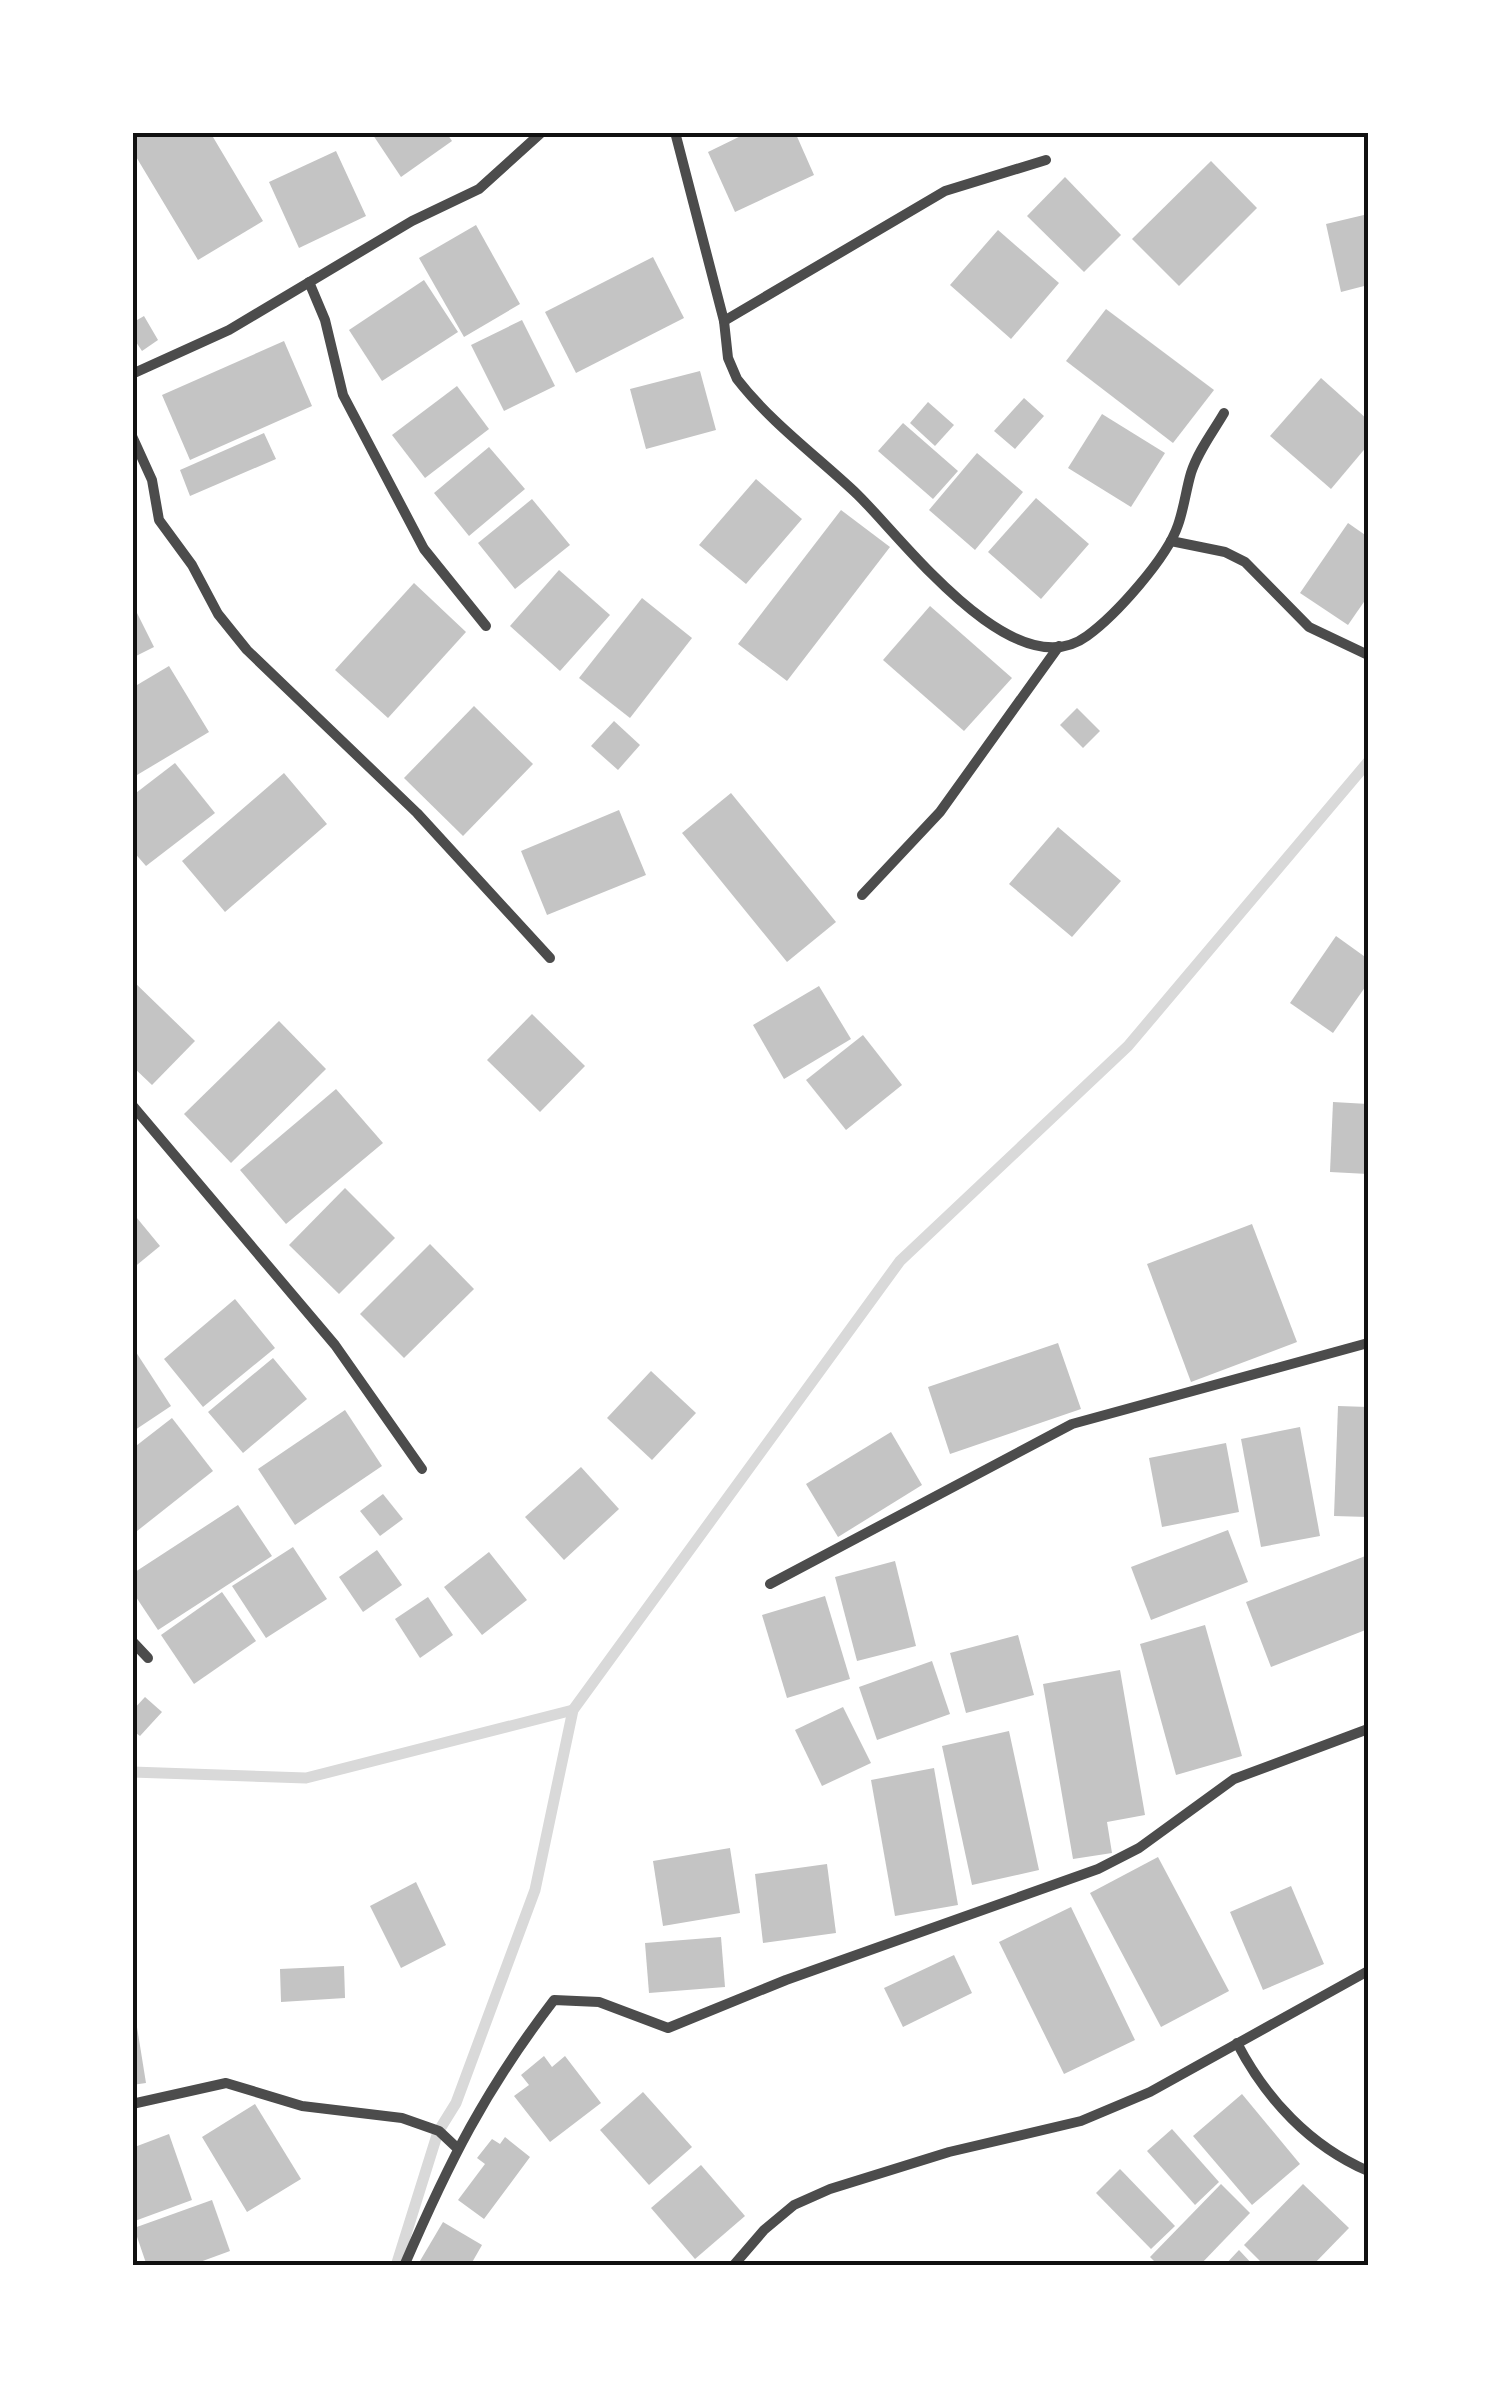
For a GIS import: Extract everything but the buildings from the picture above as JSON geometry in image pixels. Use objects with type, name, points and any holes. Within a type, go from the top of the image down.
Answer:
[{"type":"street","points":[[132,374],[229,330],[412,221],[478,190],[542,132]]},
{"type":"street","points":[[675,132],[724,321],[728,358],[751,398],[887,524],[930,576],[1002,632],[1039,645],[1060,646],[1083,640],[1110,617],[1171,541],[1192,469],[1224,413]]},
{"type":"street","points":[[724,321],[945,191],[1046,160]]},
{"type":"street","points":[[309,282],[325,320],[343,395],[367,442],[424,549],[486,626]]},
{"type":"street","points":[[132,436],[152,480],[159,520],[228,626],[417,813],[550,958]]},
{"type":"street","points":[[1171,541],[1225,552],[1245,562],[1308,627],[1368,655]]},
{"type":"street","points":[[862,896],[940,812],[1060,646]]},
{"type":"street","points":[[132,1105],[334,1345],[422,1469]]},
{"type":"street","points":[[770,1584],[1072,1424],[1368,1343]]},
{"type":"street","points":[[132,1641],[148,1658]]},
{"type":"street","points":[[404,2266],[456,2146],[501,2070],[554,2000],[600,2002],[668,2028],[786,1980],[1098,1869],[1138,1848],[1234,1779],[1368,1729]]},
{"type":"street","points":[[733,2266],[764,2230],[794,2205],[830,2189],[948,2152],[1080,2122],[1150,2092],[1368,1971]]},
{"type":"street","points":[[1237,2043],[1256,2082],[1314,2140],[1336,2157],[1368,2171]]},
{"type":"street","points":[[132,2104],[226,2082],[302,2106],[402,2118],[439,2132],[456,2146]]},
{"type":"waterway","points":[[396,2266],[438,2132],[456,2103],[535,1890],[573,1710],[900,1261],[1128,1046],[1368,762]]},
{"type":"waterway","points":[[132,1772],[306,1778],[573,1710]]}]
